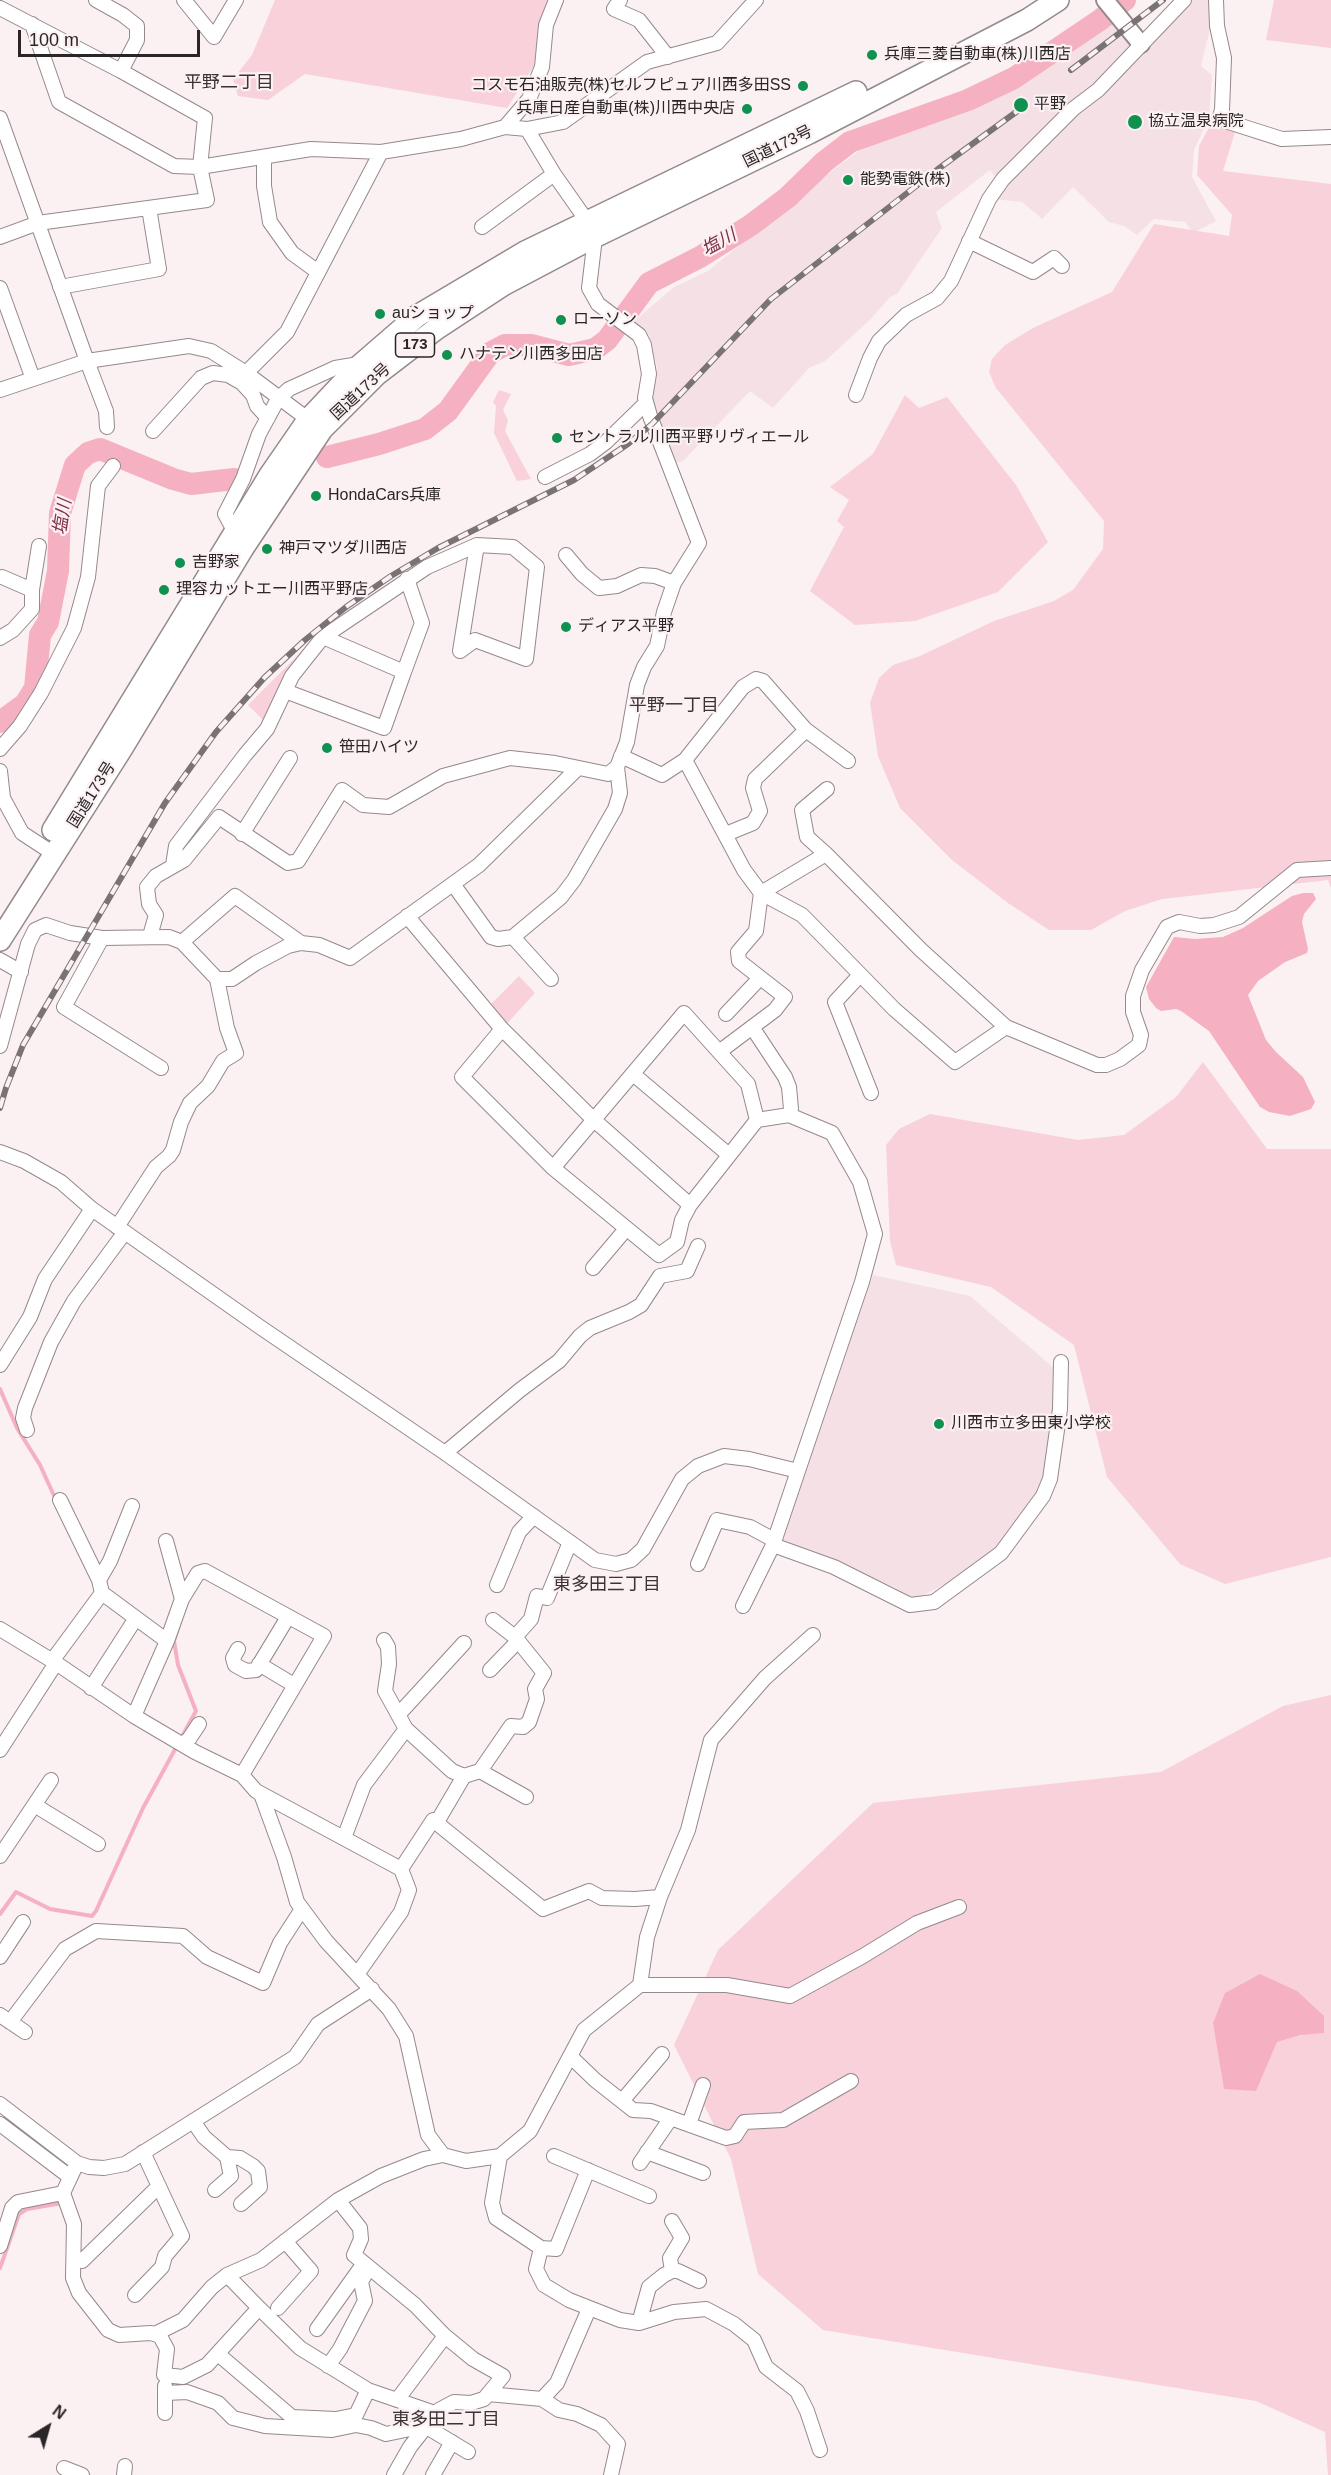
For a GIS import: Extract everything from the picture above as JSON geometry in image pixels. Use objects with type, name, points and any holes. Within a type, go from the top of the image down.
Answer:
[{"type":"highway","name":"国道173号","points":[[0,939],[49,850],[239,540],[270,475],[417,316],[525,252],[590,230],[994,25],[1049,1]]},
{"type":"highway","name":"国道173号","points":[[0,918],[49,850]]},
{"type":"street","points":[[96,0],[137,26],[137,40],[121,71]]},
{"type":"street","points":[[184,0],[214,37],[236,0]]},
{"type":"street","points":[[505,127],[529,99],[542,67],[546,25],[556,0]]},
{"type":"street","points":[[620,0],[614,9],[639,20],[668,57]]},
{"type":"street","points":[[32,24],[58,102],[174,166],[200,167],[311,149],[381,152],[461,139],[505,127],[527,129],[563,122],[647,62],[717,43],[756,0]]},
{"type":"street","points":[[1105,0],[1141,45]]},
{"type":"street","points":[[856,395],[879,340],[906,315],[937,298],[951,281],[989,199],[1003,179],[1066,116],[1098,90],[1184,0]]},
{"type":"street","points":[[1216,0],[1216,26],[1224,58],[1222,110],[1219,119],[1282,139],[1331,137]]},
{"type":"street","points":[[0,8],[205,118],[200,167],[207,201],[38,224],[0,237]]},
{"type":"street","points":[[0,118],[106,411],[107,427]]},
{"type":"street","points":[[150,936],[156,915],[149,904],[147,887],[156,876],[184,860],[219,817],[288,863],[298,861],[342,790],[363,806],[389,807],[443,776],[510,758],[555,763],[608,774],[619,762],[627,742],[637,686],[657,646],[664,612],[674,583],[699,543],[658,442],[646,403],[649,374],[644,345],[639,335],[598,304],[589,288],[593,263],[590,230],[527,129]]},
{"type":"street","points":[[246,373],[287,332],[381,152]]},
{"type":"street","points":[[264,158],[264,186],[270,222],[292,254],[318,272]]},
{"type":"street","points":[[482,227],[554,174]]},
{"type":"street","points":[[60,287],[159,269],[149,208]]},
{"type":"street","points":[[969,241],[1033,272],[1054,258],[1062,266]]},
{"type":"street","points":[[0,288],[33,379]]},
{"type":"street","points":[[0,390],[87,361],[189,346],[211,351],[246,373],[315,425]]},
{"type":"street","points":[[239,540],[225,514],[243,479],[259,434],[278,399],[289,389],[335,368],[353,365],[367,371]]},
{"type":"street","points":[[153,431],[201,378],[213,373],[228,375],[242,383],[268,418]]},
{"type":"street","points":[[545,477],[590,454],[606,442],[646,403]]},
{"type":"street","points":[[0,749],[20,726],[30,710],[74,628],[88,577],[98,486],[113,466]]},
{"type":"street","points":[[173,865],[176,846],[267,729],[292,676],[323,636],[427,567],[477,545],[513,547],[537,567],[526,659],[475,640],[460,651],[477,545]]},
{"type":"street","points":[[0,638],[14,630],[32,609],[32,590],[39,546]]},
{"type":"street","points":[[566,555],[582,574],[599,588],[617,586],[641,575],[655,576],[674,583]]},
{"type":"street","points":[[2,577],[32,590]]},
{"type":"street","points":[[285,691],[384,728],[423,623],[408,579]]},
{"type":"street","points":[[323,636],[404,672]]},
{"type":"street","points":[[619,762],[662,775],[685,760],[743,687],[756,679],[763,681],[806,730],[848,760]]},
{"type":"street","points":[[726,834],[753,823],[760,811],[753,788],[755,779],[806,730]]},
{"type":"street","points":[[242,834],[290,758]]},
{"type":"street","points":[[685,760],[717,823],[726,834],[744,870],[761,893],[802,915],[894,1009],[955,1062],[1006,1027]]},
{"type":"street","points":[[453,884],[491,937],[498,939],[513,937],[561,897],[574,880],[615,809],[620,793],[619,762]]},
{"type":"street","points":[[217,979],[232,979],[288,946],[301,943],[319,945],[350,958],[479,865],[578,769]]},
{"type":"street","points":[[0,771],[3,798],[22,833],[49,850]]},
{"type":"street","points":[[827,789],[802,810],[807,837],[921,950],[1006,1027],[1097,1065],[1106,1065],[1120,1059],[1139,1045],[1141,1035],[1133,1012],[1133,996],[1142,970],[1167,927],[1179,922],[1200,926],[1214,925],[1239,917],[1297,870],[1331,868]]},
{"type":"street","points":[[761,893],[826,854]]},
{"type":"street","points":[[719,1052],[775,1010],[785,997],[739,961],[738,952],[756,931],[761,893]]},
{"type":"street","points":[[182,942],[235,896],[301,943]]},
{"type":"street","points":[[407,916],[502,1029],[594,1120],[690,1205]]},
{"type":"street","points":[[0,1046],[28,944],[35,930],[46,925],[70,933],[102,938],[150,936],[170,937],[182,942],[217,979],[227,1028],[236,1053],[223,1061],[208,1086],[190,1103],[181,1122],[173,1150],[156,1167],[121,1229],[74,1301],[51,1342],[25,1408],[23,1418],[27,1430]]},
{"type":"street","points":[[513,937],[551,979]]},
{"type":"street","points":[[102,938],[64,1007],[161,1068]]},
{"type":"street","points":[[0,960],[21,972]]},
{"type":"street","points":[[860,975],[835,1002],[871,1093]]},
{"type":"street","points":[[726,1014],[760,978]]},
{"type":"street","points":[[553,1168],[684,1013],[748,1084],[757,1119]]},
{"type":"street","points":[[752,1027],[785,1077],[789,1087],[791,1109]]},
{"type":"street","points":[[502,1029],[462,1077],[553,1168],[659,1255],[677,1242],[681,1220],[690,1205],[757,1119],[789,1115],[832,1132],[860,1182],[874,1234],[862,1282],[774,1543],[743,1606]]},
{"type":"street","points":[[633,1074],[729,1155]]},
{"type":"street","points":[[0,1152],[24,1161],[61,1182],[92,1209],[260,1327],[446,1453],[595,1560],[616,1564],[631,1560],[643,1549],[682,1479],[698,1466],[724,1456],[749,1459],[798,1471]]},
{"type":"street","points":[[0,1365],[30,1317],[45,1279],[92,1209]]},
{"type":"street","points":[[592,1268],[626,1229]]},
{"type":"street","points":[[446,1453],[520,1390],[559,1361],[585,1332],[641,1305],[660,1276],[687,1271],[698,1246]]},
{"type":"street","points":[[698,1564],[717,1520],[750,1527],[774,1543],[834,1567],[910,1605],[934,1602],[1001,1552],[1043,1496],[1050,1479],[1060,1409],[1061,1362]]},
{"type":"street","points":[[60,1500],[100,1587],[167,1641]]},
{"type":"street","points":[[0,1750],[100,1587],[132,1506]]},
{"type":"street","points":[[498,1585],[519,1532],[534,1516]]},
{"type":"street","points":[[166,1541],[182,1599]]},
{"type":"street","points":[[490,1670],[531,1619],[537,1596],[548,1598],[570,1542]]},
{"type":"street","points":[[134,1716],[167,1641],[182,1599],[198,1573],[205,1571],[324,1636],[242,1775]]},
{"type":"street","points":[[238,1649],[233,1658],[235,1665],[246,1671],[256,1670],[288,1617]]},
{"type":"street","points":[[91,1688],[136,1618]]},
{"type":"street","points":[[384,1640],[388,1647],[389,1664],[385,1691],[405,1729],[452,1771],[464,1776],[480,1771],[511,1726],[523,1727],[529,1722],[537,1699],[535,1689],[544,1673],[516,1639],[494,1620]]},
{"type":"street","points":[[0,1629],[134,1716],[242,1775],[261,1794],[401,1869],[409,1890],[401,1912],[358,1973]]},
{"type":"street","points":[[640,1985],[647,1937],[660,1897],[688,1830],[711,1740],[765,1678],[813,1635]]},
{"type":"street","points":[[398,1715],[464,1643]]},
{"type":"street","points":[[259,1664],[294,1685]]},
{"type":"street","points":[[183,1744],[199,1724]]},
{"type":"street","points":[[344,1838],[364,1785],[405,1729]]},
{"type":"street","points":[[480,1771],[526,1797]]},
{"type":"street","points":[[437,1822],[464,1776]]},
{"type":"street","points":[[0,1856],[36,1806],[51,1780]]},
{"type":"street","points":[[261,1794],[284,1857],[297,1902],[326,1941],[389,2009],[406,2036],[428,2135],[443,2155]]},
{"type":"street","points":[[36,1806],[98,1844]]},
{"type":"street","points":[[401,1869],[434,1820],[543,1909],[589,1891],[602,1898],[660,1897]]},
{"type":"street","points":[[77,2163],[63,2193],[74,2224],[72,2278],[79,2293],[108,2330],[119,2335],[155,2334],[183,2320],[212,2287],[227,2275],[261,2260],[338,2200],[381,2176],[424,2158],[443,2155],[466,2162],[500,2156],[530,2131],[584,2030],[640,1985],[727,1984],[790,1996],[917,1923],[959,1907]]},
{"type":"street","points":[[25,2032],[5,2018],[65,1949],[96,1931],[183,1936],[207,1957],[263,1983],[280,1943],[302,1909]]},
{"type":"street","points":[[0,1957],[23,1922]]},
{"type":"street","points":[[0,2104],[77,2163],[104,2168],[125,2164],[295,2058],[318,2024],[372,1989]]},
{"type":"street","points":[[622,2101],[662,2054]]},
{"type":"street","points":[[571,2056],[595,2080],[633,2110],[651,2111],[726,2138],[735,2136],[744,2122],[783,2120],[852,2081]]},
{"type":"street","points":[[690,2124],[703,2085]]},
{"type":"street","points":[[671,2118],[644,2158],[703,2173]]},
{"type":"street","points":[[193,2121],[204,2137],[227,2157],[240,2158],[258,2171],[260,2187],[241,2204]]},
{"type":"street","points":[[0,2124],[70,2177]]},
{"type":"street","points":[[135,2295],[162,2267],[165,2256],[182,2236],[143,2152]]},
{"type":"street","points":[[500,2156],[492,2203],[496,2218],[541,2248],[556,2249],[588,2170]]},
{"type":"street","points":[[554,2156],[649,2196]]},
{"type":"street","points":[[215,2190],[231,2176],[227,2157]]},
{"type":"street","points":[[82,2261],[159,2186]]},
{"type":"street","points":[[0,2246],[5,2211],[18,2202],[63,2193]]},
{"type":"street","points":[[338,2200],[360,2228],[362,2239],[354,2255],[415,2305],[445,2336],[473,2359],[503,2376],[483,2399],[471,2403],[454,2402],[435,2413],[410,2447],[394,2475]]},
{"type":"street","points":[[672,2222],[682,2238],[670,2258],[672,2271]]},
{"type":"street","points":[[278,2308],[311,2271],[285,2241]]},
{"type":"street","points":[[541,2248],[536,2270],[544,2285],[589,2309],[620,2320],[639,2323],[674,2312],[706,2309],[734,2324],[754,2340],[766,2367],[797,2391],[807,2411],[820,2450]]},
{"type":"street","points":[[317,2330],[366,2266]]},
{"type":"street","points":[[328,2366],[340,2349],[365,2301],[361,2282],[366,2266]]},
{"type":"street","points":[[639,2323],[649,2287],[672,2271],[678,2271],[699,2281]]},
{"type":"street","points":[[227,2275],[300,2348],[368,2390],[435,2413]]},
{"type":"street","points":[[164,2374],[183,2377],[207,2365],[259,2308]]},
{"type":"street","points":[[542,2399],[557,2383],[589,2309]]},
{"type":"street","points":[[155,2334],[160,2336],[167,2349],[164,2374],[165,2414]]},
{"type":"street","points":[[397,2400],[445,2336]]},
{"type":"street","points":[[218,2354],[292,2417],[336,2419],[356,2415],[368,2390]]},
{"type":"street","points":[[166,2394],[187,2392],[218,2403],[233,2418],[265,2426],[332,2430],[357,2425],[386,2434],[425,2426],[468,2452]]},
{"type":"street","points":[[488,2394],[542,2399],[559,2410],[577,2414],[601,2425],[618,2444],[611,2475]]},
{"type":"street","points":[[433,2475],[452,2442]]},
{"type":"street","points":[[64,2468],[82,2475]]},
{"type":"shaded area","points":[[275,0],[548,0],[534,66],[507,108],[305,74],[268,100],[238,96],[233,79],[252,55]]},
{"type":"shaded area","name":"協立温泉病院","points":[[1191,0],[1212,0],[1212,21],[1201,66],[1212,75],[1209,118],[1194,150],[1192,177],[1216,221],[1193,233],[1185,222],[1154,219],[1137,235],[1124,226],[1109,222],[1073,187],[1042,219],[1022,202],[993,199],[1072,113],[1088,108],[1151,44],[1156,33]]},
{"type":"shaded area","points":[[1274,0],[1331,0],[1331,48],[1266,40]]},
{"type":"shaded area","points":[[1114,23],[1132,43],[1133,48],[997,179],[990,170],[936,212],[942,228],[897,294],[890,297],[870,320],[825,361],[809,368],[773,408],[750,391],[683,461],[672,464],[652,403],[657,367],[649,336],[633,322],[674,287],[708,271],[860,150],[1001,95],[1085,38]]},
{"type":"shaded area","points":[[1212,122],[1235,132],[1223,171],[1331,184],[1331,888],[1328,880],[1162,899],[1125,911],[1091,930],[1049,930],[1008,903],[952,860],[900,808],[878,756],[870,703],[879,678],[893,665],[920,656],[994,621],[1054,601],[1073,590],[1103,549],[1104,521],[996,388],[989,372],[992,359],[1005,345],[1033,328],[1112,292],[1154,224],[1229,236],[1232,215],[1197,175],[1199,146]]},
{"type":"shaded area","points":[[499,390],[511,394],[503,410],[508,420],[505,431],[531,479],[517,481],[494,433],[496,406],[493,402]]},
{"type":"shaded area","points":[[905,395],[919,408],[947,397],[1016,485],[1048,542],[998,592],[915,621],[855,625],[810,591],[844,527],[837,521],[849,500],[830,487],[873,454]]},
{"type":"shaded area","points":[[318,635],[269,726],[248,705]]},
{"type":"shaded area","points":[[1313,893],[1316,899],[1304,914],[1302,922],[1307,953],[1285,962],[1258,981],[1248,995],[1266,1040],[1303,1077],[1315,1102],[1311,1109],[1290,1116],[1269,1112],[1260,1107],[1209,1031],[1181,1011],[1176,1009],[1161,1011],[1156,1008],[1149,999],[1146,987],[1174,937],[1195,939],[1223,937],[1243,928],[1292,896]]},
{"type":"shaded area","points":[[519,976],[535,993],[502,1029],[486,1009]]},
{"type":"shaded area","points":[[1203,1062],[1267,1149],[1331,1149],[1331,1557],[1225,1584],[1180,1564],[1107,1477],[1074,1345],[991,1287],[896,1265],[890,1241],[886,1145],[899,1129],[930,1114],[1078,1140],[1124,1135],[1176,1097]]},
{"type":"shaded area","name":"川西市立多田東小学校","points":[[873,1275],[970,1296],[1061,1374],[1049,1475],[994,1559],[914,1600],[894,1587],[783,1540]]},
{"type":"shaded area","points":[[1331,1695],[1331,2475],[1328,2475],[1325,2432],[1256,2401],[823,2330],[758,2274],[731,2159],[674,2045],[718,1950],[873,1803],[1161,1772],[1283,1706]]},
{"type":"shaded area","points":[[1260,1974],[1297,1991],[1324,2016],[1324,2033],[1300,2035],[1277,2042],[1256,2091],[1224,2089],[1213,2023],[1225,1993]]},
{"type":"waterway","name":"塩川","points":[[327,457],[425,429],[448,411],[490,353],[505,345],[531,345],[569,355],[595,349],[607,340],[649,283],[700,257],[751,225],[788,197],[824,162],[850,142],[968,100],[1014,78],[1100,20],[1125,0]]},
{"type":"waterway","name":"塩川","points":[[0,722],[25,704],[35,688],[40,635],[48,622],[58,571],[60,513],[75,465],[88,453],[100,449],[191,484],[234,479]]},
{"type":"waterway","points":[[0,1389],[17,1428],[40,1465],[56,1500]]},
{"type":"waterway","points":[[0,1914],[16,1892],[50,1909],[92,1916],[96,1911],[143,1808],[196,1711],[178,1665],[174,1641],[181,1619]]},
{"type":"waterway","points":[[0,2268],[19,2214],[27,2209],[62,2203]]},
{"type":"railway","points":[[1071,70],[1163,0]]},
{"type":"railway","points":[[0,1108],[23,1045],[165,803],[216,732],[265,677],[305,640],[346,607],[391,576],[438,548],[574,480],[628,444],[652,424],[771,299],[938,169],[1023,107]]},
{"type":"place","name":"兵庫三菱自動車(株)川西店","points":[[872,55]]},
{"type":"place","name":"コスモ石油販売(株)セルフピュア川西多田SS","points":[[803,86]]},
{"type":"place","name":"平野","points":[[1021,105]]},
{"type":"place","name":"兵庫日産自動車(株)川西中央店","points":[[747,109]]},
{"type":"place","name":"協立温泉病院","points":[[1135,122]]},
{"type":"place","name":"能勢電鉄(株)","points":[[848,180]]},
{"type":"place","name":"auショップ","points":[[380,314]]},
{"type":"place","name":"ローソン","points":[[561,320]]},
{"type":"place","name":"ハナテン川西多田店","points":[[447,355]]},
{"type":"place","name":"セントラル川西平野リヴィエール","points":[[557,438]]},
{"type":"place","name":"HondaCars兵庫","points":[[316,496]]},
{"type":"place","name":"神戸マツダ川西店","points":[[267,549]]},
{"type":"place","name":"吉野家","points":[[180,563]]},
{"type":"place","name":"理容カットエー川西平野店","points":[[164,590]]},
{"type":"place","name":"ディアス平野","points":[[566,627]]},
{"type":"place","name":"笹田ハイツ","points":[[327,748]]},
{"type":"place","name":"川西市立多田東小学校","points":[[939,1424]]},
{"type":"district","name":"平野二丁目","points":[[229,83]]},
{"type":"district","name":"平野一丁目","points":[[674,706]]},
{"type":"district","name":"東多田三丁目","points":[[607,1585]]},
{"type":"district","name":"東多田二丁目","points":[[446,2420]]}]
